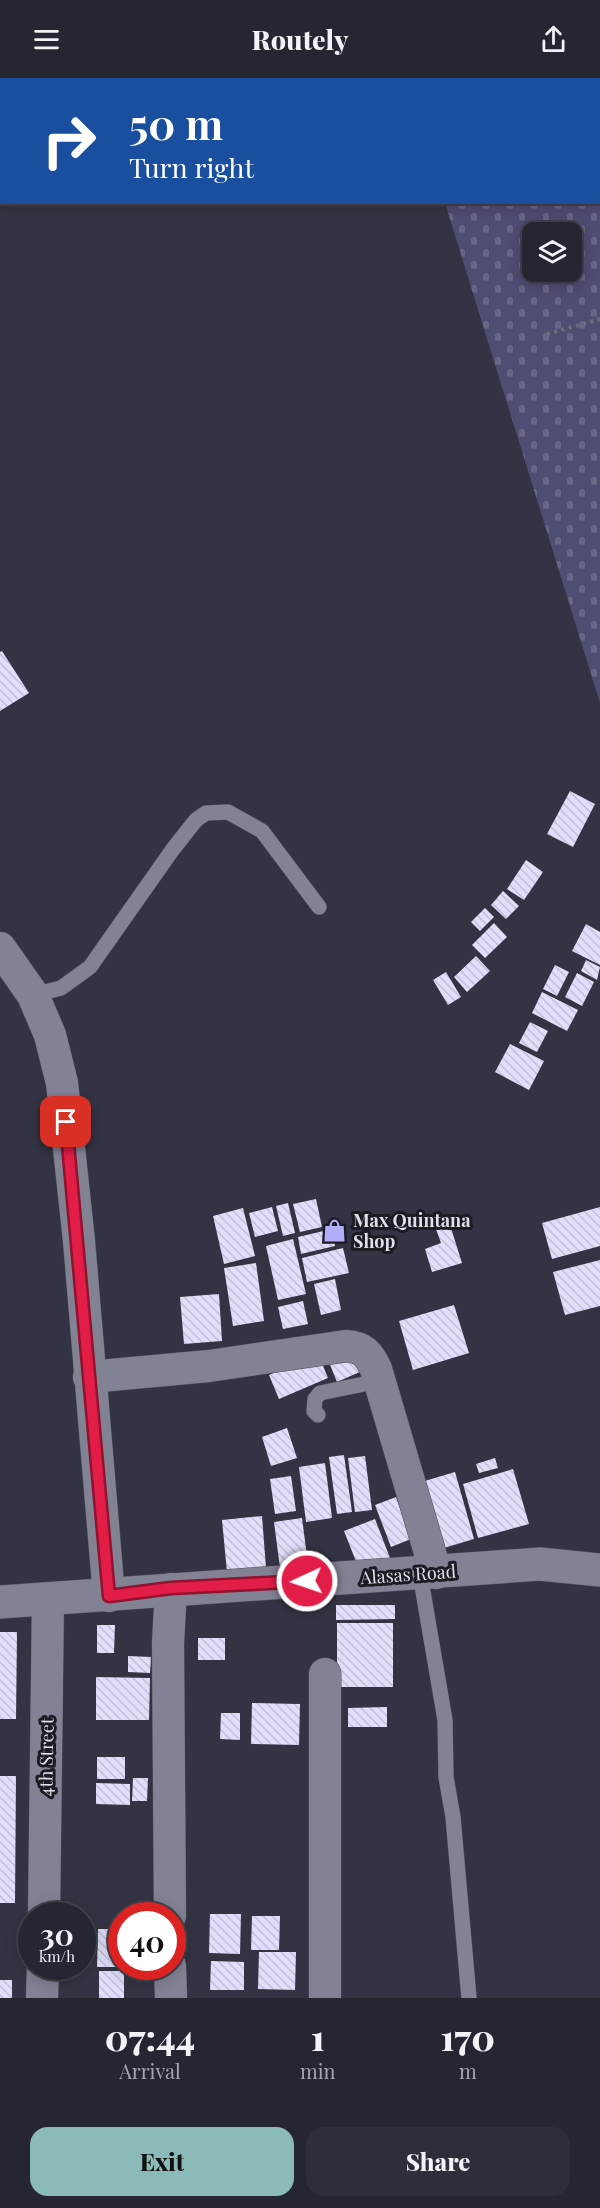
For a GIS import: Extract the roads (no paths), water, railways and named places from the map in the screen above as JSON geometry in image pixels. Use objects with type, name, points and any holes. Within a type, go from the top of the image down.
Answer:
[{"type":"street","points":[[0,948],[33,995],[50,1035],[62,1083],[109,1596]]},
{"type":"street","points":[[89,1377],[209,1366],[346,1346],[359,1347],[370,1356],[379,1381],[428,1573]]},
{"type":"street","name":"Alasas Road","points":[[0,1602],[109,1596],[171,1588],[540,1564],[600,1570]]},
{"type":"street","points":[[170,1902],[168,1643],[171,1588]]},
{"type":"street","name":"4th Street","points":[[44,1902],[48,1599]]},
{"type":"street","points":[[325,1674],[325,1998]]},
{"type":"street","points":[[42,1998],[43,1980]]},
{"type":"street","points":[[170,1980],[171,1998]]},
{"type":"lane","points":[[33,995],[61,988],[90,967],[173,849],[196,820],[206,813],[228,812],[262,831],[319,907]]},
{"type":"lane","points":[[318,1416],[314,1411],[315,1399],[320,1393],[379,1381]]},
{"type":"lane","points":[[428,1573],[445,1720],[446,1778],[454,1828],[469,1998]]},
{"type":"place","name":"Max Quintana Shop","points":[[335,1230]]}]
